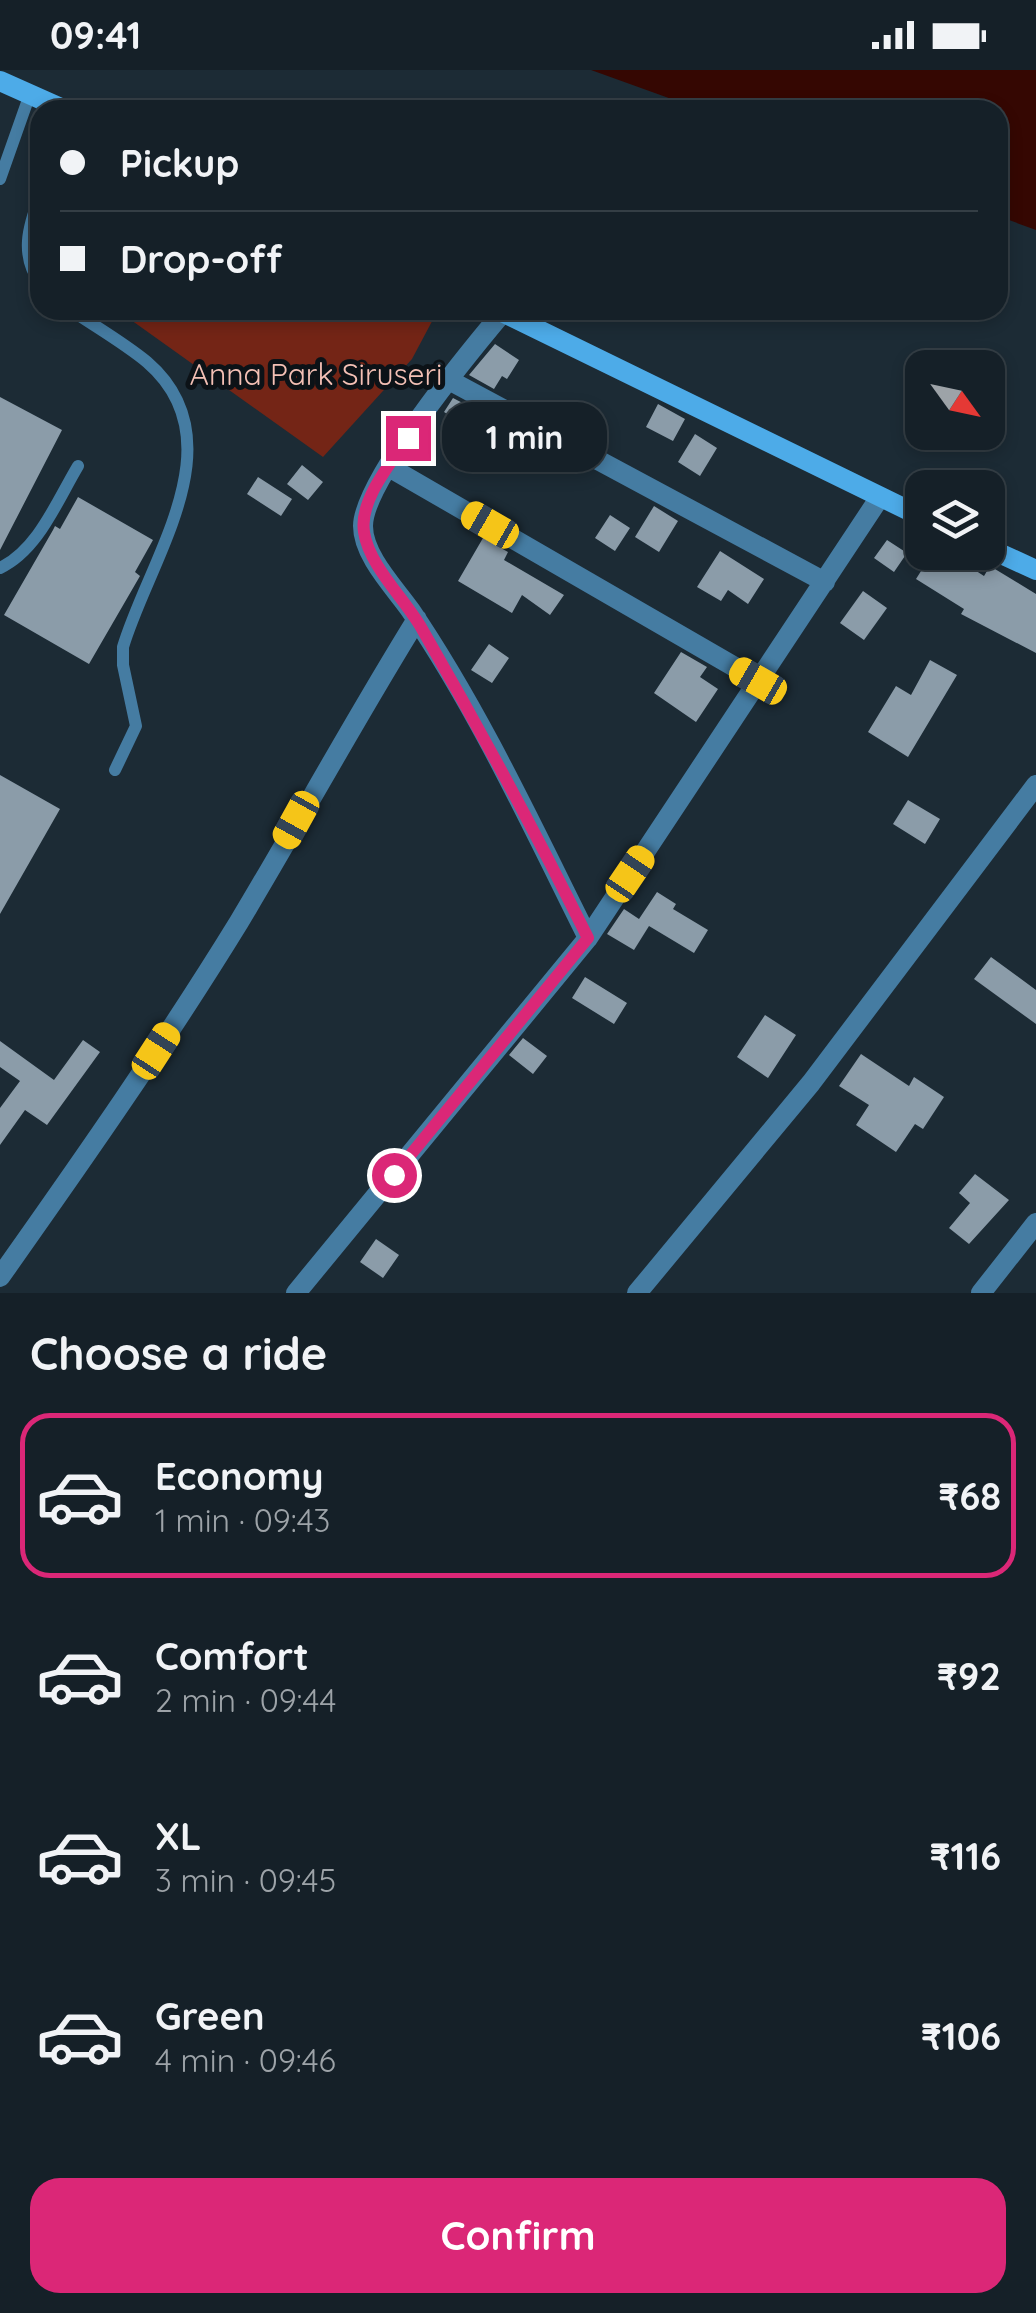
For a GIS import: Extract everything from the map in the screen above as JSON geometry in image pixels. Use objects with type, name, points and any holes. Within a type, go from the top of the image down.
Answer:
[{"type":"street","points":[[0,81],[43,100]]},
{"type":"street","points":[[493,320],[389,467],[366,507],[363,529],[368,547],[416,619],[512,784],[588,938]]},
{"type":"street","points":[[518,320],[905,508]]},
{"type":"street","points":[[447,380],[825,582]]},
{"type":"street","points":[[389,467],[758,681]]},
{"type":"street","points":[[296,1293],[588,938],[880,496]]},
{"type":"street","points":[[1005,556],[1036,570]]},
{"type":"street","points":[[0,1278],[114,1116],[229,938],[416,619]]},
{"type":"street","points":[[637,1293],[812,1083],[1036,784]]},
{"type":"street","points":[[981,1293],[1036,1223]]},
{"type":"lane","points":[[0,179],[30,94]]},
{"type":"lane","points":[[30,231],[26,245],[30,270]]},
{"type":"lane","points":[[84,320],[148,364],[168,388],[186,421],[188,465],[181,500],[123,647],[123,666],[136,726],[115,770]]},
{"type":"lane","points":[[0,568],[16,561],[30,546],[78,466]]},
{"type":"green space","name":"Anna Park Siruseri","points":[[131,320],[433,320],[412,359],[323,457]]},
{"type":"shaded area","points":[[591,70],[1036,70],[1036,230],[1008,220],[1008,100],[674,100]]},
{"type":"building","points":[[495,344],[519,360],[507,379],[502,376],[494,389],[469,375]]},
{"type":"building","points":[[0,397],[62,430],[0,550]]},
{"type":"building","points":[[453,398],[480,412],[470,428],[444,412]]},
{"type":"building","points":[[658,404],[685,419],[673,441],[646,427]]},
{"type":"building","points":[[477,431],[498,444],[483,469],[462,456]]},
{"type":"building","points":[[695,434],[717,448],[700,476],[678,462]]},
{"type":"building","points":[[302,465],[323,482],[308,500],[287,484]]},
{"type":"building","points":[[258,477],[292,499],[281,516],[247,494]]},
{"type":"building","points":[[78,497],[153,540],[135,572],[140,576],[89,664],[4,615],[55,526],[60,529]]},
{"type":"building","points":[[654,506],[678,521],[659,552],[635,537]]},
{"type":"building","points":[[610,515],[630,528],[615,551],[595,538]]},
{"type":"building","points":[[483,538],[508,552],[504,560],[564,595],[550,615],[522,595],[512,613],[458,581]]},
{"type":"building","points":[[887,540],[905,552],[894,572],[874,558]]},
{"type":"building","points":[[720,551],[764,579],[748,604],[728,590],[721,601],[697,587]]},
{"type":"building","points":[[922,570],[975,570],[984,576],[988,570],[997,570],[1036,594],[1036,653],[961,614],[964,609],[916,579]]},
{"type":"building","points":[[863,591],[887,608],[864,640],[840,623]]},
{"type":"building","points":[[489,644],[509,658],[492,683],[471,670]]},
{"type":"building","points":[[681,652],[707,667],[700,677],[718,689],[696,722],[654,693]]},
{"type":"building","points":[[930,660],[957,675],[908,757],[868,732],[896,686],[911,695]]},
{"type":"building","points":[[0,775],[60,809],[0,914]]},
{"type":"building","points":[[908,800],[940,819],[925,844],[893,824]]},
{"type":"building","points":[[657,892],[676,904],[673,909],[708,930],[694,953],[649,926],[634,950],[607,934],[624,909],[639,919]]},
{"type":"building","points":[[991,957],[1036,990],[1036,1024],[974,979]]},
{"type":"building","points":[[585,977],[627,1003],[614,1024],[572,998]]},
{"type":"building","points":[[765,1015],[796,1035],[768,1078],[737,1057]]},
{"type":"building","points":[[523,1038],[547,1056],[533,1074],[509,1055]]},
{"type":"building","points":[[83,1040],[100,1052],[47,1125],[25,1110],[0,1145],[0,1108],[20,1081],[0,1067],[0,1041],[54,1080]]},
{"type":"building","points":[[861,1054],[909,1086],[914,1077],[944,1097],[923,1129],[915,1124],[896,1152],[856,1125],[869,1105],[839,1086]]},
{"type":"building","points":[[975,1174],[1009,1200],[969,1244],[949,1228],[970,1203],[959,1193]]},
{"type":"building","points":[[376,1239],[399,1255],[383,1278],[360,1262]]},
{"type":"route","points":[[394,1175],[588,938],[512,784],[416,619],[368,547],[363,529],[366,507],[408,438]]}]
